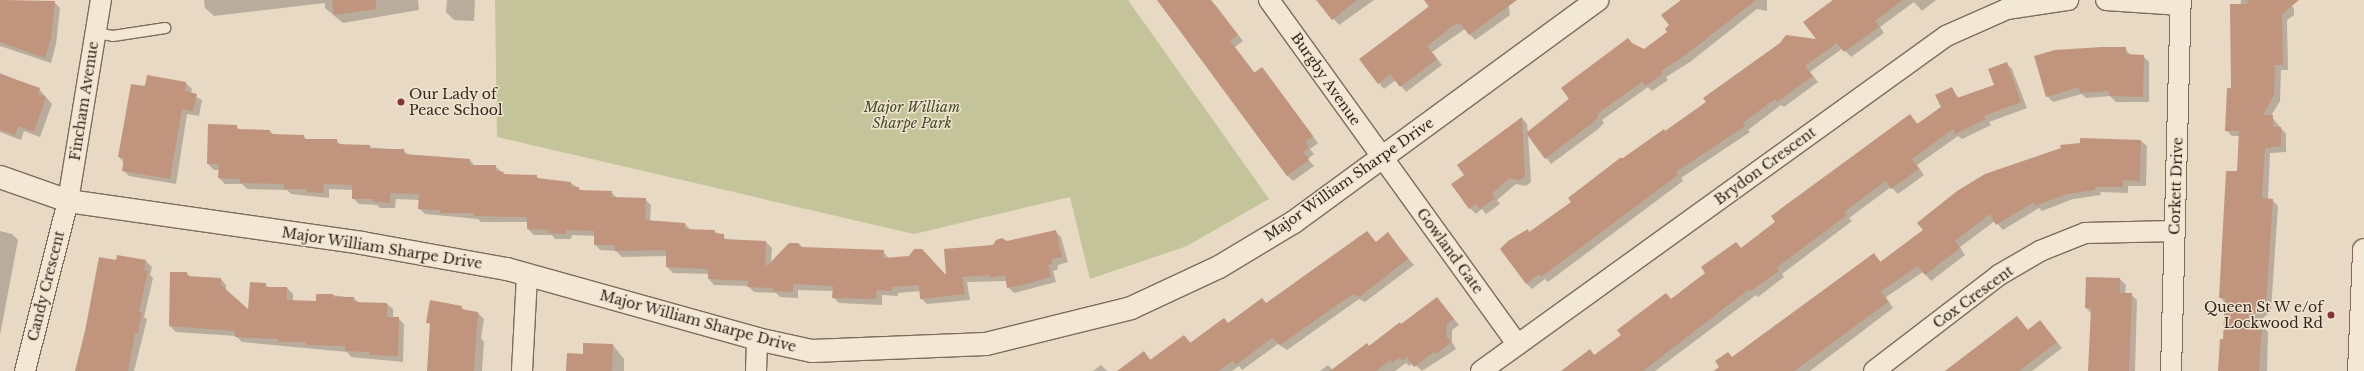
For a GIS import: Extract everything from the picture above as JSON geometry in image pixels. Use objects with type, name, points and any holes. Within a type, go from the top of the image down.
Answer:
[{"type":"street","name":"Fincham Avenue","points":[[68,201],[101,0]]},
{"type":"street","name":"Burgby Avenue","points":[[1269,0],[1382,158]]},
{"type":"street","name":"Major William Sharpe Drive","points":[[0,177],[68,201],[362,243],[527,274],[756,340],[812,351],[986,344],[1131,308],[1219,267],[1294,222],[1597,0]]},
{"type":"street","name":"Brydon Crescent","points":[[1481,371],[1946,36],[2007,9],[2068,0]]},
{"type":"street","points":[[2106,0],[2181,3]]},
{"type":"street","name":"Corkett Drive","points":[[2171,371],[2181,3]]},
{"type":"street","name":"Gowland Gate","points":[[1382,158],[1518,344]]},
{"type":"street","name":"Candy Crescent","points":[[25,371],[68,201]]},
{"type":"street","name":"Cox Crescent","points":[[1874,371],[1999,275],[2040,251],[2086,233],[2175,230]]},
{"type":"street","points":[[2359,371],[2364,250]]},
{"type":"street","points":[[522,371],[527,274]]},
{"type":"street","points":[[756,340],[756,371]]},
{"type":"lane","points":[[95,33],[113,36],[165,28]]},
{"type":"green space","name":"Major William Sharpe Park","points":[[495,0],[1128,0],[1269,199],[1187,246],[1090,279],[1070,197],[914,234],[497,137]]},
{"type":"building","points":[[0,0],[55,1],[51,38],[45,58],[0,42]]},
{"type":"building","points":[[332,0],[376,0],[376,9],[334,15]]},
{"type":"building","points":[[1157,0],[1211,0],[1238,35],[1230,41],[1254,73],[1262,67],[1313,136],[1305,142],[1309,148],[1303,152],[1309,160],[1287,176]]},
{"type":"building","points":[[1316,0],[1357,0],[1332,20]]},
{"type":"building","points":[[1424,0],[1517,0],[1469,35],[1460,23],[1454,25],[1427,46],[1437,59],[1400,87],[1390,74],[1378,84],[1359,59],[1429,7]]},
{"type":"building","points":[[1681,0],[1756,0],[1684,56],[1661,71],[1663,74],[1646,86],[1642,82],[1597,114],[1599,116],[1591,124],[1545,159],[1526,133],[1569,99],[1561,88],[1628,38],[1632,43],[1644,49],[1667,32],[1665,29],[1669,25],[1661,15]]},
{"type":"building","points":[[1833,0],[1903,0],[1875,21],[1879,27],[1844,52],[1837,43],[1805,66],[1813,76],[1777,102],[1775,99],[1743,123],[1745,126],[1676,172],[1678,175],[1541,277],[1539,274],[1526,284],[1500,249],[1508,241],[1528,229],[1529,232],[1571,202],[1568,198],[1620,158],[1623,158],[1664,129],[1665,131],[1706,102],[1703,98],[1780,43],[1786,35],[1816,39],[1803,22]]},
{"type":"building","points":[[2248,0],[2299,0],[2282,14],[2283,65],[2275,65],[2274,95],[2263,115],[2273,115],[2273,127],[2281,127],[2281,146],[2265,148],[2262,198],[2273,199],[2266,305],[2243,324],[2262,325],[2259,371],[2218,371],[2220,339],[2223,339],[2225,298],[2219,298],[2226,171],[2237,171],[2239,131],[2225,131],[2227,88],[2231,88],[2230,4],[2247,4]]},
{"type":"building","points":[[2126,47],[2126,54],[2144,55],[2143,97],[2109,96],[2109,91],[2080,93],[2079,87],[2046,97],[2034,56],[2055,50]]},
{"type":"building","points":[[2007,62],[2021,102],[1984,116],[1986,119],[1955,134],[1953,129],[1912,159],[1919,169],[1891,189],[1886,181],[1844,212],[1847,215],[1776,268],[1779,271],[1751,291],[1749,289],[1643,371],[1561,371],[1590,349],[1594,355],[1621,335],[1617,330],[1666,293],[1671,299],[1705,273],[1701,267],[1736,242],[1741,248],[1775,222],[1771,216],[1910,114],[1917,124],[1941,107],[1935,95],[1952,87],[1957,98],[1994,85],[1988,69]]},
{"type":"building","points":[[0,74],[40,88],[38,94],[46,97],[34,132],[18,126],[15,135],[0,130]]},
{"type":"building","points":[[147,75],[186,82],[185,91],[197,94],[193,111],[182,109],[170,179],[122,171],[124,158],[118,157],[131,84],[145,86]]},
{"type":"building","points":[[1522,117],[1525,176],[1519,180],[1510,178],[1492,193],[1495,198],[1480,209],[1476,204],[1469,209],[1451,184],[1464,175],[1457,165]]},
{"type":"building","points":[[208,124],[237,125],[237,129],[270,130],[270,134],[304,135],[304,139],[337,139],[337,144],[370,145],[370,149],[404,149],[404,154],[470,159],[470,165],[496,165],[496,171],[504,172],[503,174],[537,175],[537,178],[571,182],[571,187],[579,187],[579,190],[612,191],[611,197],[646,198],[645,220],[685,223],[685,229],[715,230],[714,233],[724,234],[724,239],[766,241],[765,268],[789,243],[798,243],[802,247],[884,250],[883,258],[909,256],[914,249],[922,249],[946,275],[944,249],[993,245],[996,240],[1002,238],[1007,241],[1056,230],[1062,257],[1052,259],[1052,264],[1048,265],[1051,277],[1007,288],[1005,275],[990,278],[989,275],[962,277],[965,294],[920,299],[919,285],[892,287],[892,291],[877,290],[876,299],[832,298],[833,286],[793,284],[793,292],[773,291],[773,288],[747,287],[749,281],[708,279],[708,269],[666,267],[666,250],[615,251],[615,245],[594,245],[594,231],[566,230],[566,234],[548,233],[549,230],[527,229],[527,217],[474,216],[474,213],[440,213],[440,210],[418,209],[419,194],[390,193],[390,203],[373,202],[373,199],[352,199],[352,185],[324,184],[323,193],[307,192],[307,189],[284,189],[284,184],[240,183],[240,179],[218,178],[219,164],[207,164]]},
{"type":"building","points":[[2080,138],[2141,140],[2140,181],[2123,180],[2123,187],[2095,187],[2095,190],[2067,194],[2035,206],[2034,202],[1996,225],[1990,214],[1955,241],[1960,248],[1925,275],[1918,266],[1881,291],[1888,302],[1794,371],[1714,371],[1719,367],[1715,361],[1728,352],[1732,357],[1874,253],[1880,262],[1923,230],[1917,223],[1957,191],[1985,174],[2061,148],[2060,145],[2080,143]]},
{"type":"building","points":[[1367,231],[1376,242],[1388,232],[1408,259],[1359,297],[1353,294],[1280,345],[1272,338],[1236,365],[1233,361],[1218,371],[1117,371],[1144,351],[1150,360],[1184,335],[1190,343],[1224,318],[1228,323],[1262,298],[1266,303]]},
{"type":"building","points":[[117,255],[146,260],[144,271],[148,271],[139,312],[142,312],[138,333],[135,333],[128,371],[75,371],[85,331],[99,257],[116,260]]},
{"type":"building","points":[[170,272],[187,272],[187,276],[221,278],[221,285],[248,309],[250,282],[266,283],[265,287],[287,287],[287,300],[316,301],[316,294],[333,294],[333,297],[354,297],[354,302],[387,303],[387,317],[399,317],[398,356],[369,355],[369,352],[345,351],[345,346],[306,345],[306,342],[278,342],[278,339],[235,337],[235,331],[169,326]]},
{"type":"building","points":[[2086,277],[2120,278],[2120,293],[2132,293],[2129,371],[2088,371],[2091,308],[2085,308]]},
{"type":"building","points":[[1437,297],[1454,319],[1447,324],[1446,336],[1451,342],[1436,354],[1434,352],[1414,367],[1407,357],[1402,361],[1400,357],[1392,363],[1390,360],[1376,371],[1330,371],[1367,343],[1369,346],[1400,322],[1401,324]]},
{"type":"building","points":[[430,300],[462,306],[461,309],[478,312],[474,371],[427,371],[430,323],[426,323]]},
{"type":"building","points":[[2017,316],[2028,330],[2040,320],[2057,342],[2019,371],[1945,371]]},
{"type":"building","points":[[583,343],[613,344],[612,371],[566,371],[567,353],[583,354]]},
{"type":"place","name":"Our Lady of Peace School","points":[[401,102]]},
{"type":"place","name":"Queen St W e/of Lockwood Rd","points":[[2331,315]]}]
